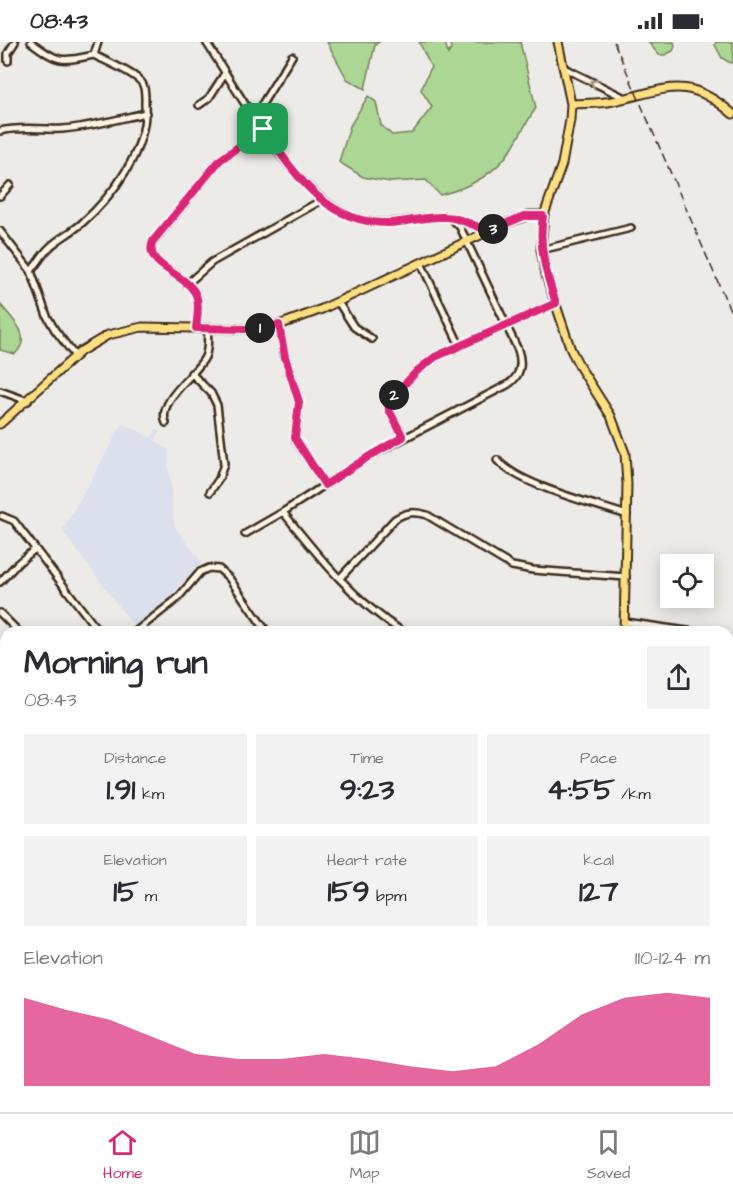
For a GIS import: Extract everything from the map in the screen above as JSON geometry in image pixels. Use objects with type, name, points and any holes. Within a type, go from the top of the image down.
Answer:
[{"type":"main road","points":[[558,42],[571,104],[566,150],[543,216],[542,250],[546,275],[577,362],[606,405],[619,435],[626,460],[625,626]]},
{"type":"main road","points":[[571,104],[602,103],[665,88],[682,87],[709,96],[733,114]]},
{"type":"main road","points":[[0,424],[75,357],[98,340],[119,331],[142,327],[246,329],[279,325],[338,302],[524,216],[543,216]]},
{"type":"street","points":[[8,61],[8,52],[15,42]]},
{"type":"street","points":[[31,42],[51,57],[61,60],[93,55],[139,80],[144,91],[146,113],[141,138],[120,181],[103,203],[80,225],[49,247],[31,271]]},
{"type":"street","points":[[93,55],[98,42]]},
{"type":"street","points":[[206,42],[254,117],[291,168],[322,200],[350,217],[372,222],[391,223],[443,217],[488,231]]},
{"type":"street","points":[[254,117],[292,56]]},
{"type":"street","points":[[564,68],[625,98]]},
{"type":"street","points":[[199,105],[209,98],[225,73]]},
{"type":"street","points":[[0,131],[64,128],[146,113]]},
{"type":"street","points":[[196,328],[197,299],[187,284],[171,270],[156,262],[151,254],[152,243],[220,160],[263,129]]},
{"type":"street","points":[[0,196],[10,185]]},
{"type":"street","points":[[187,284],[212,262],[322,200]]},
{"type":"street","points":[[245,534],[368,457],[515,379],[520,369],[520,359],[467,241],[458,224],[451,218]]},
{"type":"street","points":[[542,250],[631,228]]},
{"type":"street","points":[[0,231],[31,271],[47,316],[75,357]]},
{"type":"street","points":[[421,263],[460,346]]},
{"type":"street","points":[[338,302],[354,327],[372,339]]},
{"type":"street","points":[[403,437],[389,410],[389,400],[427,362],[556,303]]},
{"type":"street","points":[[279,325],[285,357],[299,402],[295,438],[325,485]]},
{"type":"street","points":[[166,423],[164,416],[169,404],[205,356],[208,328]]},
{"type":"street","points":[[191,373],[211,393],[217,405],[224,464],[219,479],[210,492]]},
{"type":"street","points":[[0,391],[28,401]]},
{"type":"street","points":[[497,460],[509,471],[524,479],[627,515]]},
{"type":"street","points":[[283,512],[326,565],[384,620],[394,626]]},
{"type":"street","points":[[340,578],[395,519],[416,512],[427,515],[512,566],[533,570],[626,577]]},
{"type":"street","points":[[2,516],[14,521],[94,626]]},
{"type":"street","points":[[0,582],[34,549]]},
{"type":"street","points":[[143,626],[177,599],[200,572],[209,568],[223,571],[263,626]]},
{"type":"street","points":[[0,613],[13,626]]},
{"type":"street","points":[[625,622],[653,626]]},
{"type":"shaded area","points":[[123,423],[151,438],[157,428],[160,431],[155,441],[169,450],[168,464],[175,527],[202,563],[193,570],[170,598],[134,626],[62,531]]},
{"type":"green space","points":[[327,42],[379,42],[375,45],[365,89],[347,79]]},
{"type":"green space","points":[[419,42],[445,42],[448,54],[451,49],[450,42],[520,42],[536,108],[512,148],[498,165],[471,184],[440,195],[426,180],[390,182],[363,177],[339,162],[350,126],[368,96],[376,102],[381,125],[392,135],[412,133],[432,107],[421,90],[431,67]]},
{"type":"green space","points":[[648,42],[674,42],[675,46],[673,51],[659,55]]},
{"type":"green space","points":[[716,42],[733,42],[733,62],[730,63],[722,58],[715,45]]},
{"type":"green space","points":[[0,304],[22,334],[20,347],[15,354],[0,350]]},
{"type":"railway","points":[[614,42],[733,317]]},
{"type":"route","points":[[263,129],[291,168],[311,190],[341,213],[357,219],[391,223],[446,217],[488,231],[524,216],[543,216],[542,250],[546,275],[556,303],[427,362],[388,402],[388,408],[403,437],[325,485],[295,438],[299,402],[285,357],[279,325],[246,329],[196,328],[195,294],[180,277],[156,262],[151,254],[153,241],[220,160],[263,129]]}]
